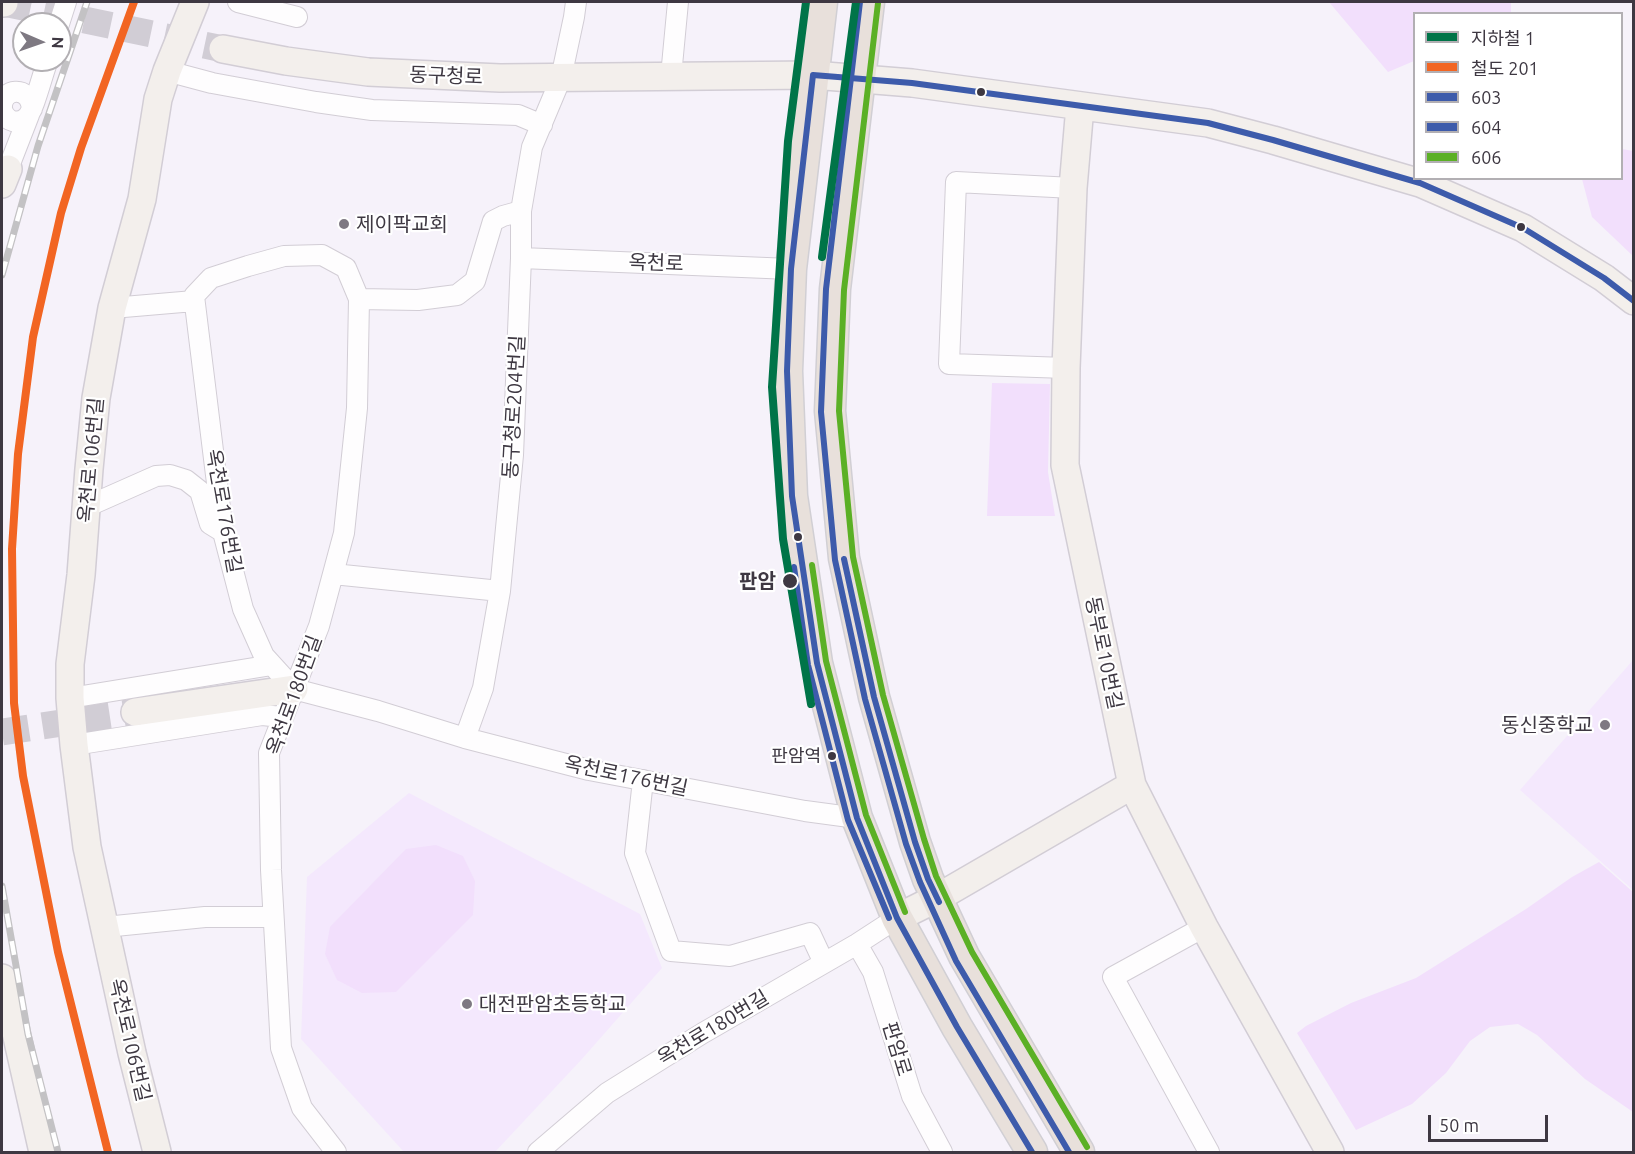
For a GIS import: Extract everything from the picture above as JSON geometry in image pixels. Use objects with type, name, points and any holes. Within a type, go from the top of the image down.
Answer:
[{"type":"main road","points":[[822,2],[790,269],[787,371],[792,496],[817,663],[857,818],[897,918],[957,1027],[1032,1152]]},
{"type":"main road","points":[[869,2],[835,289],[830,411],[844,558],[874,697],[915,842],[937,898],[964,956],[1078,1152]]},
{"type":"street","name":"옥천로106번길","points":[[157,1152],[132,1053],[87,847],[74,745],[70,664],[81,575],[96,398],[112,308],[142,199],[158,99],[195,2]]},
{"type":"street","points":[[238,2],[297,17]]},
{"type":"street","name":"동구청로204번길","points":[[465,738],[483,688],[500,591],[513,454],[521,211],[532,147],[561,78],[576,2]]},
{"type":"street","points":[[671,76],[678,2]]},
{"type":"street","name":"동구청로","points":[[223,49],[286,61],[368,72],[500,78],[813,75],[860,78],[1208,123],[1420,183],[1523,228],[1632,295]]},
{"type":"street","points":[[167,71],[212,83],[316,102],[372,110],[518,115],[542,125]]},
{"type":"street","points":[[5,177],[11,137],[2,108],[3,102],[10,92],[28,87],[41,72]]},
{"type":"street","points":[[5,177],[31,112],[43,72]]},
{"type":"street","points":[[4,114],[13,121],[19,122],[31,112],[31,102],[28,97],[23,93],[10,92]]},
{"type":"street","name":"동부로10번길","points":[[1080,106],[1072,188],[1065,465],[1132,785],[1204,927],[1330,1152]]},
{"type":"street","points":[[1066,368],[949,364],[956,182],[1072,188]]},
{"type":"street","points":[[112,308],[194,301],[194,296],[211,278],[284,256],[322,255],[346,268],[359,298],[418,300],[457,295],[475,281],[493,221],[521,211]]},
{"type":"street","name":"옥천로","points":[[521,258],[790,269]]},
{"type":"street","name":"옥천로180번길","points":[[336,1152],[302,1108],[281,1048],[271,870],[269,753],[319,626],[345,533],[356,420],[359,298]]},
{"type":"street","name":"옥천로176번길","points":[[194,301],[223,532],[243,609],[264,656],[294,689],[378,711],[465,738],[589,770],[794,809],[857,818]]},
{"type":"street","points":[[86,507],[156,476],[170,475],[186,480],[200,491],[210,524],[223,532]]},
{"type":"street","points":[[333,574],[500,591]]},
{"type":"street","points":[[70,698],[272,665]]},
{"type":"street","points":[[135,712],[294,689]]},
{"type":"street","points":[[74,745],[262,715],[282,717]]},
{"type":"street","points":[[643,780],[635,853],[671,951],[730,956],[810,933],[824,963]]},
{"type":"street","points":[[897,918],[937,898],[1132,785]]},
{"type":"street","points":[[105,927],[205,918],[273,917]]},
{"type":"street","name":"옥천로180번길","points":[[538,1152],[607,1092],[897,918]]},
{"type":"street","points":[[1204,927],[1113,977],[1209,1152]]},
{"type":"street","name":"판암로","points":[[857,944],[873,972],[912,1096],[942,1152]]},
{"type":"street","points":[[2,978],[43,1152]]},
{"type":"shaded area","points":[[1329,2],[1511,2],[1511,12],[1413,12],[1413,61],[1388,72]]},
{"type":"shaded area","points":[[1623,149],[1633,151],[1633,256],[1592,217],[1582,180],[1623,180]]},
{"type":"shaded area","points":[[992,383],[1050,384],[1048,472],[1055,516],[987,516]]},
{"type":"shaded area","name":"동신중학교","points":[[1633,660],[1633,890],[1520,790]]},
{"type":"shaded area","name":"대전판암초등학교","points":[[409,793],[640,914],[662,968],[582,1059],[495,1152],[404,1152],[301,1039],[307,877]]},
{"type":"shaded area","points":[[436,845],[463,856],[475,881],[473,915],[396,992],[362,993],[337,980],[325,954],[330,927],[406,849]]},
{"type":"shaded area","points":[[1599,862],[1633,892],[1633,1112],[1585,1079],[1537,1035],[1518,1024],[1490,1027],[1470,1041],[1446,1073],[1412,1104],[1356,1130],[1297,1033],[1351,1003],[1416,978]]},
{"type":"tunnel","points":[[4,3],[223,49]]},
{"type":"tunnel","points":[[2,732],[135,712]]},
{"type":"railway","points":[[2,275],[38,146],[87,2]]},
{"type":"railway","points":[[2,886],[28,1034],[58,1152]]},
{"type":"metro line","name":"1","points":[[806,2],[788,141],[772,387],[783,539],[811,704]]},
{"type":"metro line","name":"1","points":[[822,257],[856,2]]},
{"type":"rail line","name":"201","points":[[108,1152],[58,952],[23,776],[14,703],[12,549],[18,454],[33,337],[61,213],[81,148],[134,2]]},
{"type":"transit line","name":"604","points":[[860,2],[826,289],[821,412],[835,560],[865,699],[906,844],[920,882],[956,961],[1069,1152]]},
{"type":"transit line","name":"606","points":[[878,3],[844,290],[839,411],[853,557],[883,695],[936,876],[972,952],[1087,1147]]},
{"type":"transit line","name":"603","points":[[1032,1152],[957,1027],[897,918],[857,818],[817,663],[792,496],[787,371],[791,269],[813,75],[912,83],[1208,123],[1273,140],[1420,183],[1523,228],[1604,278],[1634,301]]},
{"type":"transit line","name":"603","points":[[844,559],[874,697],[915,842],[939,902]]},
{"type":"transit line","name":"606","points":[[812,565],[826,661],[866,815],[905,912]]},
{"type":"transit line","name":"604","points":[[794,567],[808,665],[848,820],[889,918]]},
{"type":"place","name":"제이팍교회","points":[[344,224]]},
{"type":"place","name":"판암","points":[[790,581]]},
{"type":"place","name":"동신중학교","points":[[1605,725]]},
{"type":"place","name":"판암역","points":[[832,756]]},
{"type":"place","name":"대전판암초등학교","points":[[467,1004]]}]
